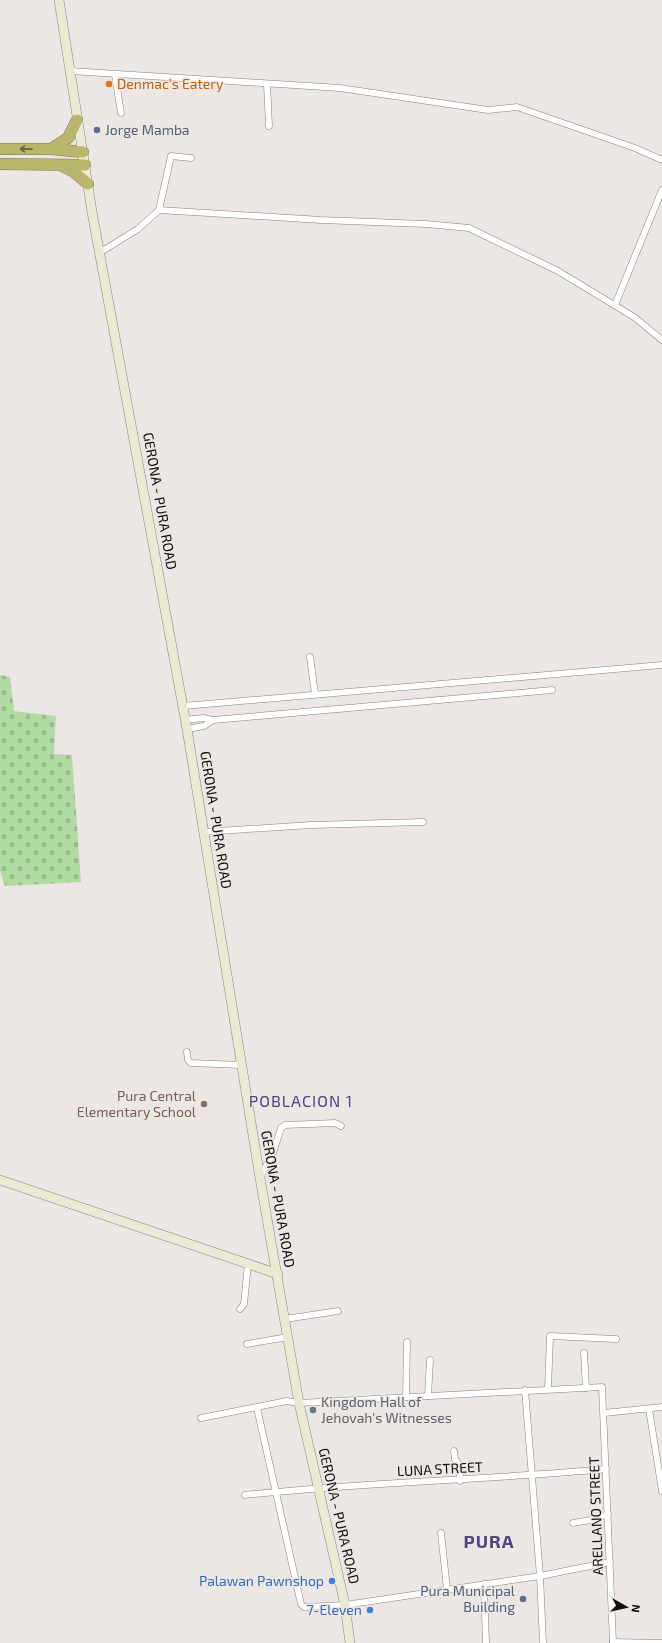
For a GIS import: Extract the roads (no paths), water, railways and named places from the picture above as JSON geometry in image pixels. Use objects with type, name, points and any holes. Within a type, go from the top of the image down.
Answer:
[{"type":"highway","points":[[51,149],[68,138],[77,120]]},
{"type":"highway","points":[[0,148],[51,149],[83,152]]},
{"type":"highway","points":[[0,164],[85,165]]},
{"type":"highway","points":[[57,164],[74,172],[88,184]]},
{"type":"main road","name":"GERONA - PURA ROAD","points":[[59,0],[99,254],[183,706],[241,1065],[299,1402],[346,1605],[350,1643]]},
{"type":"main road","points":[[0,1180],[278,1274]]},
{"type":"street","points":[[70,71],[340,88],[488,110],[517,106],[635,148],[662,160]]},
{"type":"street","points":[[116,75],[121,113]]},
{"type":"street","points":[[267,84],[269,126]]},
{"type":"street","points":[[99,254],[138,229],[159,210],[171,156],[191,158]]},
{"type":"street","points":[[615,305],[662,190]]},
{"type":"street","points":[[159,210],[321,220],[426,224],[469,228],[558,271],[634,317],[662,340]]},
{"type":"street","points":[[310,657],[315,694]]},
{"type":"street","points":[[183,706],[662,665]]},
{"type":"street","points":[[186,725],[204,726],[213,720],[552,690]]},
{"type":"street","points":[[204,832],[311,824],[423,822]]},
{"type":"street","points":[[187,1052],[188,1060],[191,1063],[241,1065]]},
{"type":"street","points":[[260,1178],[273,1153],[281,1128],[285,1125],[335,1123],[341,1126]]},
{"type":"street","points":[[240,1308],[244,1304],[245,1277],[248,1264]]},
{"type":"street","points":[[285,1319],[338,1311]]},
{"type":"street","points":[[247,1344],[288,1336]]},
{"type":"street","points":[[548,1389],[548,1338],[550,1336],[616,1339]]},
{"type":"street","points":[[406,1397],[407,1342]]},
{"type":"street","points":[[201,1418],[287,1401],[299,1402],[586,1388],[584,1353]]},
{"type":"street","points":[[428,1396],[430,1360]]},
{"type":"street","name":"ARELLANO STREET","points":[[586,1388],[602,1387],[613,1643]]},
{"type":"street","points":[[525,1390],[540,1576],[542,1643]]},
{"type":"street","points":[[257,1408],[300,1604],[305,1608],[346,1605],[540,1576],[610,1562]]},
{"type":"street","points":[[604,1413],[662,1408]]},
{"type":"street","points":[[649,1409],[662,1488]]},
{"type":"street","points":[[454,1451],[455,1459],[460,1467],[460,1480]]},
{"type":"street","name":"LUNA STREET","points":[[245,1495],[319,1488],[532,1476],[606,1470]]},
{"type":"street","points":[[573,1523],[591,1520],[608,1514]]},
{"type":"street","points":[[441,1533],[447,1590]]},
{"type":"street","points":[[484,1584],[486,1643]]},
{"type":"street","points":[[613,1643],[662,1643]]},
{"type":"place","name":"Denmac's Eatery","points":[[109,84]]},
{"type":"place","name":"Jorge Mamba","points":[[97,130]]},
{"type":"place","name":"Pura Central Elementary School","points":[[204,1104]]},
{"type":"place","name":"Kingdom Hall of Jehovah's Witnesses","points":[[313,1410]]},
{"type":"place","name":"Palawan Pawnshop","points":[[332,1581]]},
{"type":"place","name":"Pura Municipal Building","points":[[523,1599]]},
{"type":"place","name":"7-Eleven","points":[[370,1610]]},
{"type":"district","name":"POBLACION 1","points":[[301,1101]]},
{"type":"district","name":"PURA","points":[[489,1542]]}]
